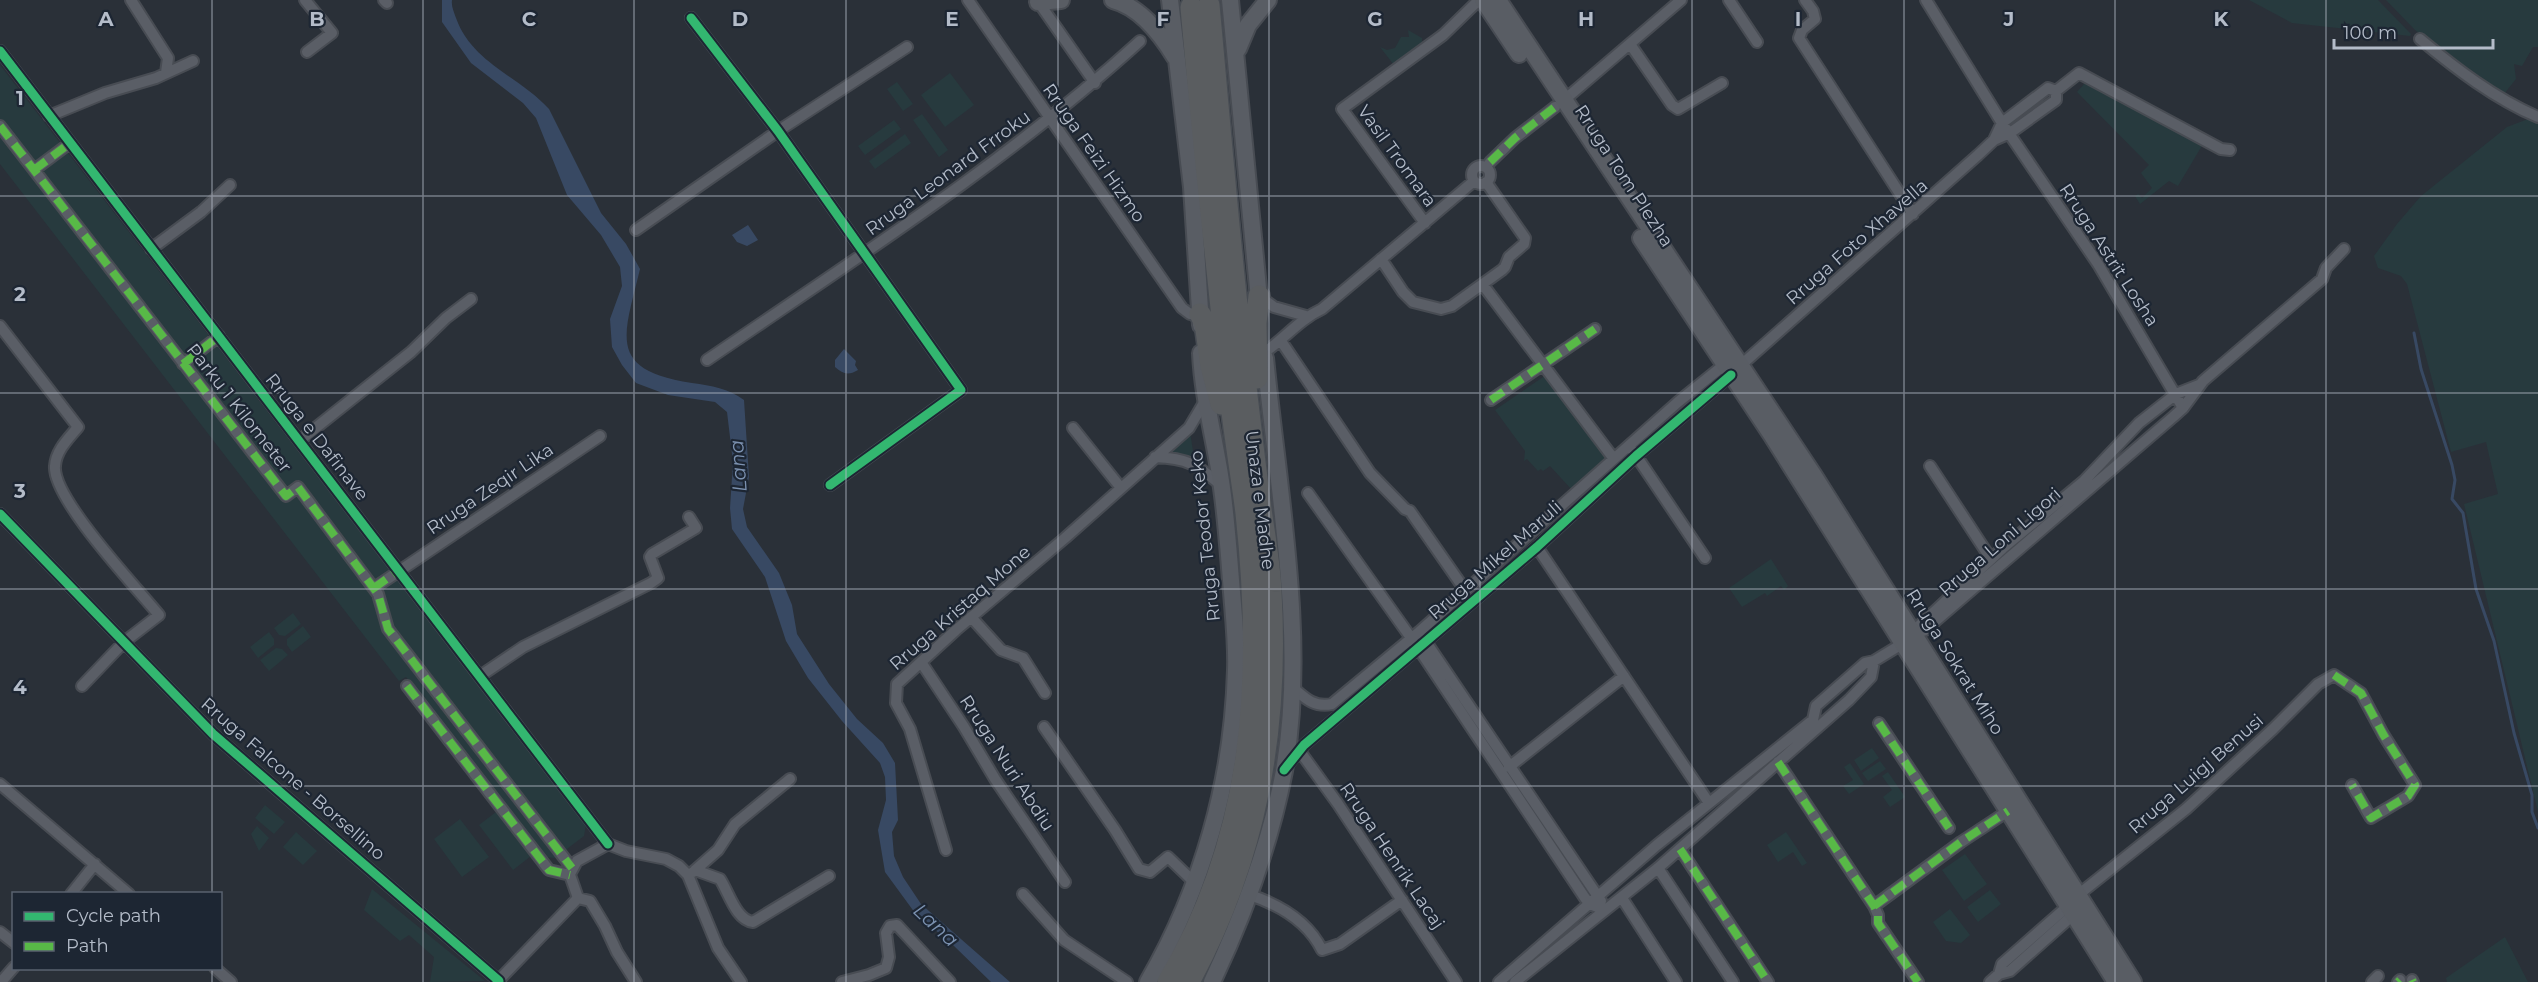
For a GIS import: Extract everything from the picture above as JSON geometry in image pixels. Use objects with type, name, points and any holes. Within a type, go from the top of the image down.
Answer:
[{"type":"highway","name":"Unaza e Madhe","points":[[1189,982],[1233,888],[1253,821],[1263,769],[1272,692],[1271,590],[1232,411],[1200,6]]},
{"type":"highway","points":[[1200,314],[1205,323],[1211,366],[1223,413],[1236,499],[1254,513],[1266,496],[1257,378],[1256,323],[1259,296]]},
{"type":"highway","name":"Unaza e Madhe","points":[[1168,982],[1216,883],[1236,819],[1247,763],[1254,671],[1254,513]]},
{"type":"main road","points":[[1037,1],[1061,0]]},
{"type":"main road","points":[[1113,0],[1122,2],[1147,21],[1176,58]]},
{"type":"main road","name":"Rruga Teodor Keko","points":[[1148,982],[1195,883],[1221,793],[1233,718],[1236,667],[1222,486],[1205,401],[1192,187],[1170,0]]},
{"type":"main road","points":[[1212,982],[1250,895],[1284,770],[1291,686],[1291,633],[1286,540],[1230,0]]},
{"type":"main road","points":[[1236,53],[1248,25],[1268,0]]},
{"type":"main road","name":"Rruga Tom Plezha","points":[[1481,0],[1559,104]]},
{"type":"main road","name":"Rruga Tom Plezha","points":[[1498,0],[1559,104],[1732,366]]},
{"type":"main road","name":"Rruga Sokrat Miho","points":[[1732,366],[1770,434],[1908,639],[2073,905],[2116,982]]},
{"type":"main road","name":"Rruga Sokrat Miho","points":[[1908,639],[2007,811],[2073,905],[2133,982]]},
{"type":"street","points":[[131,0],[168,58],[166,73]]},
{"type":"street","points":[[305,0],[332,33],[307,52]]},
{"type":"street","name":"Rruga Feizi Hizmo","points":[[968,0],[1182,308],[1190,314],[1200,314]]},
{"type":"street","name":"Vasil Tromara","points":[[1425,223],[1342,108],[1443,34],[1481,0]]},
{"type":"street","points":[[1490,162],[1515,138],[1559,104],[1681,0]]},
{"type":"street","points":[[1729,0],[1757,42]]},
{"type":"street","points":[[1805,0],[1813,11],[1815,19],[1799,33],[1799,38],[1913,214]]},
{"type":"street","name":"Rruga Astrit Losha","points":[[1926,0],[2002,123],[2098,264],[2183,408]]},
{"type":"street","points":[[1037,1],[1095,82]]},
{"type":"street","points":[[691,18],[778,131],[961,390],[830,485]]},
{"type":"street","points":[[2420,39],[2484,86],[2516,107],[2538,117]]},
{"type":"street","name":"Rruga Leonard Frroku","points":[[707,360],[938,203],[1052,119],[1140,41]]},
{"type":"street","points":[[1630,44],[1672,105],[1678,109],[1722,83]]},
{"type":"street","points":[[636,230],[778,131],[907,47]]},
{"type":"street","name":"Rruga e Dafinave","points":[[0,51],[608,844]]},
{"type":"street","points":[[49,116],[193,61]]},
{"type":"street","points":[[2056,91],[2079,73],[2221,149],[2230,150]]},
{"type":"street","points":[[1994,140],[2002,123],[2048,88],[2056,91]]},
{"type":"street","points":[[1994,140],[2010,134],[2056,99],[2056,91]]},
{"type":"street","name":"Parku 1 Kilometer","points":[[0,126],[286,496],[298,487],[374,588],[378,594],[388,629],[571,872],[578,898]]},
{"type":"street","name":"Rruga Foto Xhavella","points":[[1732,366],[1913,214],[1994,140]]},
{"type":"street","points":[[34,170],[70,143]]},
{"type":"street","points":[[1474,181],[1472,173],[1480,165],[1489,171],[1486,182]]},
{"type":"street","points":[[1265,352],[1281,341],[1306,316],[1322,309],[1474,181]]},
{"type":"street","points":[[1474,181],[1486,182]]},
{"type":"street","points":[[1381,260],[1402,292],[1413,302],[1422,306],[1441,309],[1452,306],[1483,285],[1505,267],[1509,256],[1524,244],[1525,238],[1486,182]]},
{"type":"street","points":[[151,249],[201,212],[230,185]]},
{"type":"street","name":"Rruga Loni Ligori","points":[[1499,982],[1709,803],[1813,720],[1816,706],[1865,663],[1874,661],[1925,630],[2183,408],[2199,384],[2322,279],[2326,268],[2344,249]]},
{"type":"street","points":[[1483,285],[1614,459]]},
{"type":"street","points":[[1259,296],[1274,307],[1306,316]]},
{"type":"street","points":[[299,441],[411,352],[446,318],[471,298]]},
{"type":"street","points":[[0,326],[78,427],[59,451],[55,465],[59,487],[93,536],[159,615],[124,642],[82,686]]},
{"type":"street","points":[[1491,400],[1595,329]]},
{"type":"street","points":[[183,364],[219,336]]},
{"type":"street","points":[[1281,341],[1370,473],[1410,511],[1465,590]]},
{"type":"street","name":"Rruga Mikel Maruli","points":[[1291,686],[1313,704],[1323,706],[1332,704],[1415,635],[1678,402],[1732,366]]},
{"type":"street","name":"Rruga Mikel Maruli","points":[[1284,770],[1299,750],[1538,547],[1732,366]]},
{"type":"street","name":"Rruga Loni Ligori","points":[[1908,639],[1990,559],[2084,481],[2139,423],[2176,394],[2199,384]]},
{"type":"street","name":"Rruga Kristaq Mone","points":[[946,850],[939,834],[910,729],[896,703],[897,684],[1189,429],[1205,401]]},
{"type":"street","points":[[1073,428],[1121,488]]},
{"type":"street","name":"Rruga Zeqir Lika","points":[[374,588],[600,436]]},
{"type":"street","points":[[1629,446],[1705,558]]},
{"type":"street","points":[[1155,457],[1182,459],[1194,463],[1222,486]]},
{"type":"street","points":[[1930,466],[1990,559]]},
{"type":"street","points":[[1308,493],[1423,645],[1590,904],[1605,910]]},
{"type":"street","name":"Rruga Falcone - Borsellino","points":[[0,514],[213,734],[498,981]]},
{"type":"street","points":[[480,676],[523,647],[658,578],[650,557],[696,528],[689,517]]},
{"type":"street","name":"Rruga Mikel Maruli","points":[[1538,547],[1709,803]]},
{"type":"street","points":[[971,617],[1001,650],[1023,658],[1045,693]]},
{"type":"street","points":[[1515,982],[1658,868],[1778,762],[1871,677],[1874,661]]},
{"type":"street","name":"Rruga Nuri Abdiu","points":[[921,662],[995,779],[1065,882]]},
{"type":"street","name":"Rruga Luigj Benusi","points":[[1990,982],[1999,974],[2002,964],[2186,808],[2273,729],[2318,684],[2334,675],[2354,686],[2361,693],[2415,785],[2408,796],[2371,818],[2352,785]]},
{"type":"street","points":[[1506,771],[1624,676]]},
{"type":"street","points":[[407,686],[549,870],[571,872],[584,856],[608,844],[626,851],[666,859],[691,873],[720,879],[740,915],[746,921],[753,922],[830,876]]},
{"type":"street","points":[[1879,723],[1949,828]]},
{"type":"street","points":[[1044,727],[1139,869],[1150,872],[1168,858],[1195,883]]},
{"type":"street","name":"Rruga Henrik Lacaj","points":[[1299,750],[1456,982]]},
{"type":"street","points":[[1778,762],[1874,906],[1878,915],[1878,923],[1918,982]]},
{"type":"street","points":[[1506,771],[1599,895],[1605,910]]},
{"type":"street","points":[[691,873],[718,850],[735,824],[790,779]]},
{"type":"street","points":[[0,784],[127,892]]},
{"type":"street","points":[[1874,906],[2007,811]]},
{"type":"street","points":[[1680,849],[1768,982]]},
{"type":"street","points":[[73,892],[95,864]]},
{"type":"street","points":[[1658,868],[1733,982]]},
{"type":"street","points":[[691,873],[718,948],[741,982]]},
{"type":"street","points":[[1023,894],[1064,940],[1127,982]]},
{"type":"street","points":[[1250,895],[1270,902],[1294,917],[1315,936],[1322,950],[1341,944],[1402,900]]},
{"type":"street","points":[[498,981],[578,898],[590,901],[636,982]]},
{"type":"street","points":[[1622,898],[1676,982]]},
{"type":"street","points":[[842,982],[886,968],[889,957],[886,933],[890,926],[897,925],[903,928],[950,982]]},
{"type":"street","points":[[0,932],[12,941]]},
{"type":"street","points":[[1,982],[12,969]]},
{"type":"street","points":[[216,970],[231,982]]},
{"type":"green space","points":[[2249,0],[2378,0],[2411,34],[2410,36],[2292,23]]},
{"type":"green space","points":[[2386,0],[2538,0],[2538,47],[2533,47],[2522,66],[2514,64],[2516,79],[2504,94],[2415,30]]},
{"type":"green space","points":[[1408,30],[1422,38],[1422,43],[1394,65],[1380,47],[1387,50],[1395,48],[1401,37],[1409,37]]},
{"type":"green space","points":[[0,65],[586,824],[584,836],[555,858],[544,857],[406,677],[399,681],[0,164]]},
{"type":"green space","points":[[950,73],[974,105],[945,127],[921,95]]},
{"type":"green space","points":[[897,82],[913,104],[903,111],[887,89]]},
{"type":"green space","points":[[2094,83],[2203,144],[2178,186],[2169,181],[2140,204],[2135,196],[2138,194],[2142,198],[2152,188],[2141,173],[2149,165],[2077,92],[2084,84]]},
{"type":"green space","points":[[922,114],[948,150],[939,157],[913,120]]},
{"type":"green space","points":[[2528,119],[2538,124],[2538,812],[2464,504],[2498,494],[2486,442],[2451,452],[2407,284],[2401,276],[2378,268],[2374,256],[2421,196],[2507,127]]},
{"type":"green space","points":[[894,120],[901,129],[865,155],[858,146]]},
{"type":"green space","points":[[905,134],[911,143],[875,169],[869,161]]},
{"type":"green space","points":[[1546,375],[1605,456],[1604,462],[1572,490],[1550,466],[1543,471],[1541,469],[1538,471],[1527,459],[1524,461],[1525,451],[1495,410]]},
{"type":"green space","points":[[1190,432],[1194,457],[1165,452]]},
{"type":"green space","points":[[1771,559],[1788,586],[1784,590],[1781,586],[1767,596],[1765,593],[1742,607],[1729,588]]},
{"type":"green space","points":[[293,613],[301,624],[285,636],[279,635],[274,628]]},
{"type":"green space","points":[[303,626],[311,637],[292,652],[287,645],[287,639]]},
{"type":"green space","points":[[269,632],[274,639],[274,645],[258,658],[250,647]]},
{"type":"green space","points":[[276,648],[282,649],[288,655],[269,671],[260,660]]},
{"type":"green space","points":[[1872,748],[1879,758],[1861,771],[1854,760]]},
{"type":"green space","points":[[1880,761],[1886,769],[1868,781],[1862,773]]},
{"type":"green space","points":[[1850,763],[1864,784],[1849,794],[1843,786],[1853,780],[1844,767]]},
{"type":"green space","points":[[1888,772],[1905,797],[1890,807],[1883,797],[1892,790],[1882,776]]},
{"type":"green space","points":[[265,805],[285,822],[274,834],[255,818]]},
{"type":"green space","points":[[496,812],[531,856],[513,870],[479,825]]},
{"type":"green space","points":[[460,819],[489,857],[462,877],[434,839]]},
{"type":"green space","points":[[257,826],[269,838],[259,851],[251,834]]},
{"type":"green space","points":[[296,832],[317,851],[303,865],[283,847]]},
{"type":"green space","points":[[1786,832],[1807,863],[1802,866],[1793,852],[1778,862],[1767,845]]},
{"type":"green space","points":[[1965,854],[1987,884],[1964,901],[1942,870]]},
{"type":"green space","points":[[372,889],[485,981],[430,982],[434,957],[409,935],[400,941],[364,910]]},
{"type":"green space","points":[[1990,890],[2001,904],[1978,922],[1967,907]]},
{"type":"green space","points":[[1950,909],[1970,935],[1961,943],[1946,941],[1933,922]]},
{"type":"green space","points":[[2505,937],[2528,982],[2447,982],[2446,978]]},
{"type":"water","name":"Lana","points":[[442,0],[452,0],[456,18],[473,47],[549,109],[601,213],[626,244],[640,269],[627,331],[628,346],[634,359],[645,369],[664,377],[720,388],[744,400],[749,477],[743,509],[747,527],[779,573],[792,605],[797,634],[829,684],[857,719],[883,743],[895,763],[898,820],[892,832],[894,856],[903,877],[921,904],[1010,982],[991,982],[953,945],[915,913],[885,872],[878,830],[886,800],[885,777],[880,763],[842,721],[808,678],[786,641],[765,577],[732,529],[730,508],[733,462],[727,412],[715,402],[668,395],[636,383],[622,365],[612,347],[610,319],[622,286],[620,267],[601,235],[567,195],[536,118],[523,103],[471,63],[442,22]]},
{"type":"water","points":[[748,225],[758,240],[747,246],[737,242],[732,235]]},
{"type":"water","points":[[844,349],[856,361],[855,365],[858,370],[846,373],[835,367],[835,360]]},
{"type":"waterway","points":[[2414,333],[2421,369],[2452,465],[2455,480],[2452,499],[2463,513],[2476,589],[2494,641],[2514,733],[2532,795],[2532,812],[2538,828]]},
{"type":"marked path","points":[[1490,162],[1515,138],[1555,107]]},
{"type":"marked path","points":[[0,126],[286,496],[298,487],[378,594],[388,629],[572,868]]},
{"type":"marked path","points":[[34,170],[70,143]]},
{"type":"marked path","points":[[1491,400],[1595,329]]},
{"type":"marked path","points":[[183,364],[219,336]]},
{"type":"marked path","points":[[374,588],[399,570]]},
{"type":"marked path","points":[[2334,675],[2361,693],[2415,785],[2408,796],[2371,818],[2352,785]]},
{"type":"marked path","points":[[407,686],[549,870],[570,875]]},
{"type":"marked path","points":[[1879,723],[1949,828]]},
{"type":"marked path","points":[[1778,762],[1874,906],[1878,915],[1878,923],[1918,982]]},
{"type":"marked path","points":[[1874,906],[1961,842],[2008,811]]},
{"type":"marked path","points":[[1680,849],[1768,982]]},
{"type":"cycle path","points":[[691,18],[778,131],[961,390],[830,485]]},
{"type":"cycle path","points":[[0,51],[608,844]]},
{"type":"cycle path","points":[[1284,770],[1304,745],[1537,547],[1636,456],[1731,375]]},
{"type":"cycle path","points":[[0,514],[213,734],[499,981],[497,982]]}]
